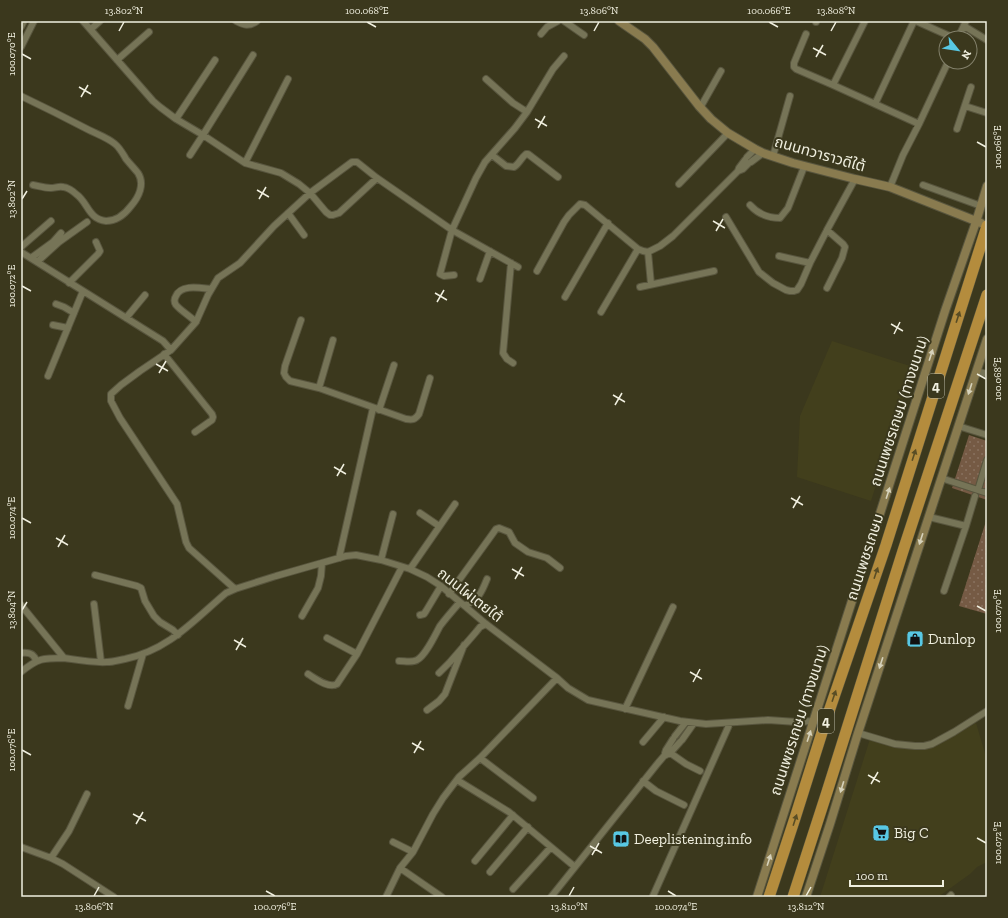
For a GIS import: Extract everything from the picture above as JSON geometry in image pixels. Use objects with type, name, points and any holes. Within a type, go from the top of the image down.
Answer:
[{"type":"highway","name":"ถนนเพชรเกษม","points":[[769,897],[796,818],[825,723],[886,545],[987,226]]},
{"type":"highway","name":"4","points":[[793,897],[903,551],[987,295]]},
{"type":"main road","name":"ถนนทวาราวดีใต้","points":[[619,21],[649,43],[700,108],[711,119],[728,133],[755,149],[804,166],[890,187],[987,226]]},
{"type":"main road","name":"ถนนเพชรเกษม (ทางขนาน)","points":[[757,897],[945,311],[987,186]]},
{"type":"main road","name":"4","points":[[806,897],[987,338]]},
{"type":"street","points":[[21,27],[24,21]]},
{"type":"street","points":[[21,47],[34,21]]},
{"type":"street","points":[[83,21],[91,28],[117,60],[160,107],[176,119],[204,135],[245,163],[281,172],[310,193],[330,215],[339,213],[377,178]]},
{"type":"street","points":[[91,28],[100,21]]},
{"type":"street","points":[[236,21],[243,25],[248,25],[257,21]]},
{"type":"street","points":[[541,34],[547,27],[558,21]]},
{"type":"street","points":[[564,21],[584,35]]},
{"type":"street","points":[[833,85],[865,21]]},
{"type":"street","points":[[875,104],[915,21],[938,31]]},
{"type":"street","points":[[965,24],[987,40]]},
{"type":"street","points":[[117,60],[149,32]]},
{"type":"street","points":[[806,34],[794,63],[794,67],[796,69],[919,124]]},
{"type":"street","points":[[190,156],[253,55]]},
{"type":"street","points":[[454,275],[444,276],[440,274],[452,230],[476,178],[485,162],[527,112],[553,69],[564,56]]},
{"type":"street","points":[[176,119],[215,60]]},
{"type":"street","points":[[890,187],[903,155],[944,70]]},
{"type":"street","points":[[700,108],[721,71]]},
{"type":"street","points":[[245,163],[288,79]]},
{"type":"street","points":[[486,79],[527,112]]},
{"type":"street","points":[[957,129],[971,87]]},
{"type":"street","points":[[21,96],[116,144],[141,180],[140,193],[133,204],[125,214],[111,221],[100,220],[94,216],[88,211],[80,197],[68,189],[63,187],[52,188],[33,185]]},
{"type":"street","points":[[773,156],[790,96]]},
{"type":"street","points":[[965,106],[987,113]]},
{"type":"street","points":[[679,184],[728,133]]},
{"type":"street","points":[[748,161],[755,149]]},
{"type":"street","points":[[537,271],[564,222],[580,204],[585,205],[638,249],[648,252],[660,246],[673,236],[738,171],[739,168],[763,153]]},
{"type":"street","points":[[492,155],[506,166],[514,167],[526,154],[528,154],[558,177]]},
{"type":"street","points":[[235,589],[189,548],[186,542],[177,504],[120,418],[111,401],[111,394],[121,385],[171,350],[196,322],[211,289],[218,278],[240,263],[274,226],[310,193],[352,162],[357,162],[377,178],[452,230],[518,267]]},
{"type":"street","points":[[750,205],[754,210],[763,215],[773,218],[780,218],[788,208],[804,166]]},
{"type":"street","points":[[726,217],[759,272],[773,283],[790,292],[794,291],[797,290],[801,284],[810,263],[855,179]]},
{"type":"street","points":[[923,185],[981,206]]},
{"type":"street","points":[[288,213],[304,235]]},
{"type":"street","points":[[21,247],[51,221]]},
{"type":"street","points":[[37,262],[59,242],[87,222]]},
{"type":"street","points":[[565,297],[608,224]]},
{"type":"street","points":[[827,230],[845,247],[842,258],[827,288]]},
{"type":"street","points":[[31,258],[53,242],[61,233]]},
{"type":"street","points":[[69,282],[98,254],[100,251],[96,242]]},
{"type":"street","points":[[601,312],[638,249]]},
{"type":"street","points":[[480,279],[490,251]]},
{"type":"street","points":[[21,252],[163,341],[171,350]]},
{"type":"street","points":[[648,252],[651,284]]},
{"type":"street","points":[[779,256],[810,263]]},
{"type":"street","points":[[511,263],[504,353],[507,359],[513,363]]},
{"type":"street","points":[[640,287],[714,271]]},
{"type":"street","points":[[196,322],[176,305],[174,301],[177,294],[188,288],[211,289]]},
{"type":"street","points":[[48,376],[83,291]]},
{"type":"street","points":[[126,318],[145,295]]},
{"type":"street","points":[[56,304],[74,313]]},
{"type":"street","points":[[301,320],[285,366],[284,373],[290,381],[319,388],[376,409],[412,420],[419,414],[430,378]]},
{"type":"street","points":[[53,325],[68,328]]},
{"type":"street","points":[[319,388],[333,340]]},
{"type":"street","points":[[164,354],[212,414],[212,420],[195,432]]},
{"type":"street","points":[[339,558],[376,409],[394,365]]},
{"type":"street","points":[[976,371],[987,374]]},
{"type":"street","points":[[958,426],[987,434]]},
{"type":"street","points":[[944,591],[987,460]]},
{"type":"street","points":[[941,478],[976,493],[987,493]]},
{"type":"street","points":[[410,569],[455,504]]},
{"type":"street","points":[[420,513],[439,526]]},
{"type":"street","points":[[381,560],[393,514]]},
{"type":"street","points":[[929,517],[966,526]]},
{"type":"street","points":[[449,594],[490,536],[496,529],[499,528],[508,532],[515,542],[528,552],[548,558],[560,568]]},
{"type":"street","name":"ถนนไผ่เตยใต้","points":[[36,661],[51,658],[64,658],[108,662],[134,657],[158,647],[178,635],[226,593],[339,558],[356,555],[381,560],[410,569],[428,577],[568,688],[588,700],[694,723],[706,724],[768,720],[797,722],[814,721]]},
{"type":"street","points":[[302,616],[318,588],[322,563]]},
{"type":"street","points":[[308,674],[324,683],[334,686],[337,684],[357,654],[402,567]]},
{"type":"street","points":[[95,575],[141,588],[145,601],[154,616],[178,635]]},
{"type":"street","points":[[399,661],[414,661],[419,659],[427,649],[440,626],[451,612],[462,604],[474,601],[487,579]]},
{"type":"street","points":[[420,615],[424,614],[441,586]]},
{"type":"street","points":[[94,604],[101,662]]},
{"type":"street","points":[[21,605],[64,658]]},
{"type":"street","points":[[625,709],[673,607]]},
{"type":"street","points":[[439,673],[480,627],[486,624]]},
{"type":"street","points":[[327,638],[357,654]]},
{"type":"street","points":[[427,710],[446,694],[464,646]]},
{"type":"street","points":[[21,653],[26,652],[31,654],[34,656],[36,661],[21,672]]},
{"type":"street","points":[[128,706],[143,654]]},
{"type":"street","points":[[386,897],[400,868],[413,852],[433,814],[457,780],[557,678]]},
{"type":"street","points":[[858,733],[896,744],[924,746],[932,744],[954,732],[987,711]]},
{"type":"street","points":[[643,742],[664,717]]},
{"type":"street","points":[[667,753],[674,737],[686,722]]},
{"type":"street","points":[[551,897],[643,781],[667,753],[681,741],[694,723]]},
{"type":"street","points":[[653,896],[730,723]]},
{"type":"street","points":[[667,753],[700,771]]},
{"type":"street","points":[[480,758],[533,798]]},
{"type":"street","points":[[457,780],[513,815],[575,867]]},
{"type":"street","points":[[643,781],[656,791],[684,805]]},
{"type":"street","points":[[51,858],[69,831],[87,794]]},
{"type":"street","points":[[475,861],[513,815]]},
{"type":"street","points":[[490,872],[528,827]]},
{"type":"street","points":[[393,842],[413,852]]},
{"type":"street","points":[[513,889],[551,846]]},
{"type":"street","points":[[21,847],[51,858],[74,870],[114,897]]},
{"type":"street","points":[[400,868],[442,897]]},
{"type":"shaded area","points":[[832,341],[913,367],[871,501],[797,477],[800,416]]},
{"type":"shaded area","points":[[969,435],[987,441],[987,500],[952,488]]},
{"type":"shaded area","points":[[987,518],[987,614],[959,606]]},
{"type":"shaded area","points":[[976,723],[987,760],[987,862],[977,867],[970,874],[938,897],[820,897],[870,739],[891,746],[932,748]]},
{"type":"place","name":"Dunlop","points":[[915,639]]},
{"type":"place","name":"Big C","points":[[881,833]]},
{"type":"place","name":"Deeplistening.info","points":[[621,839]]}]
